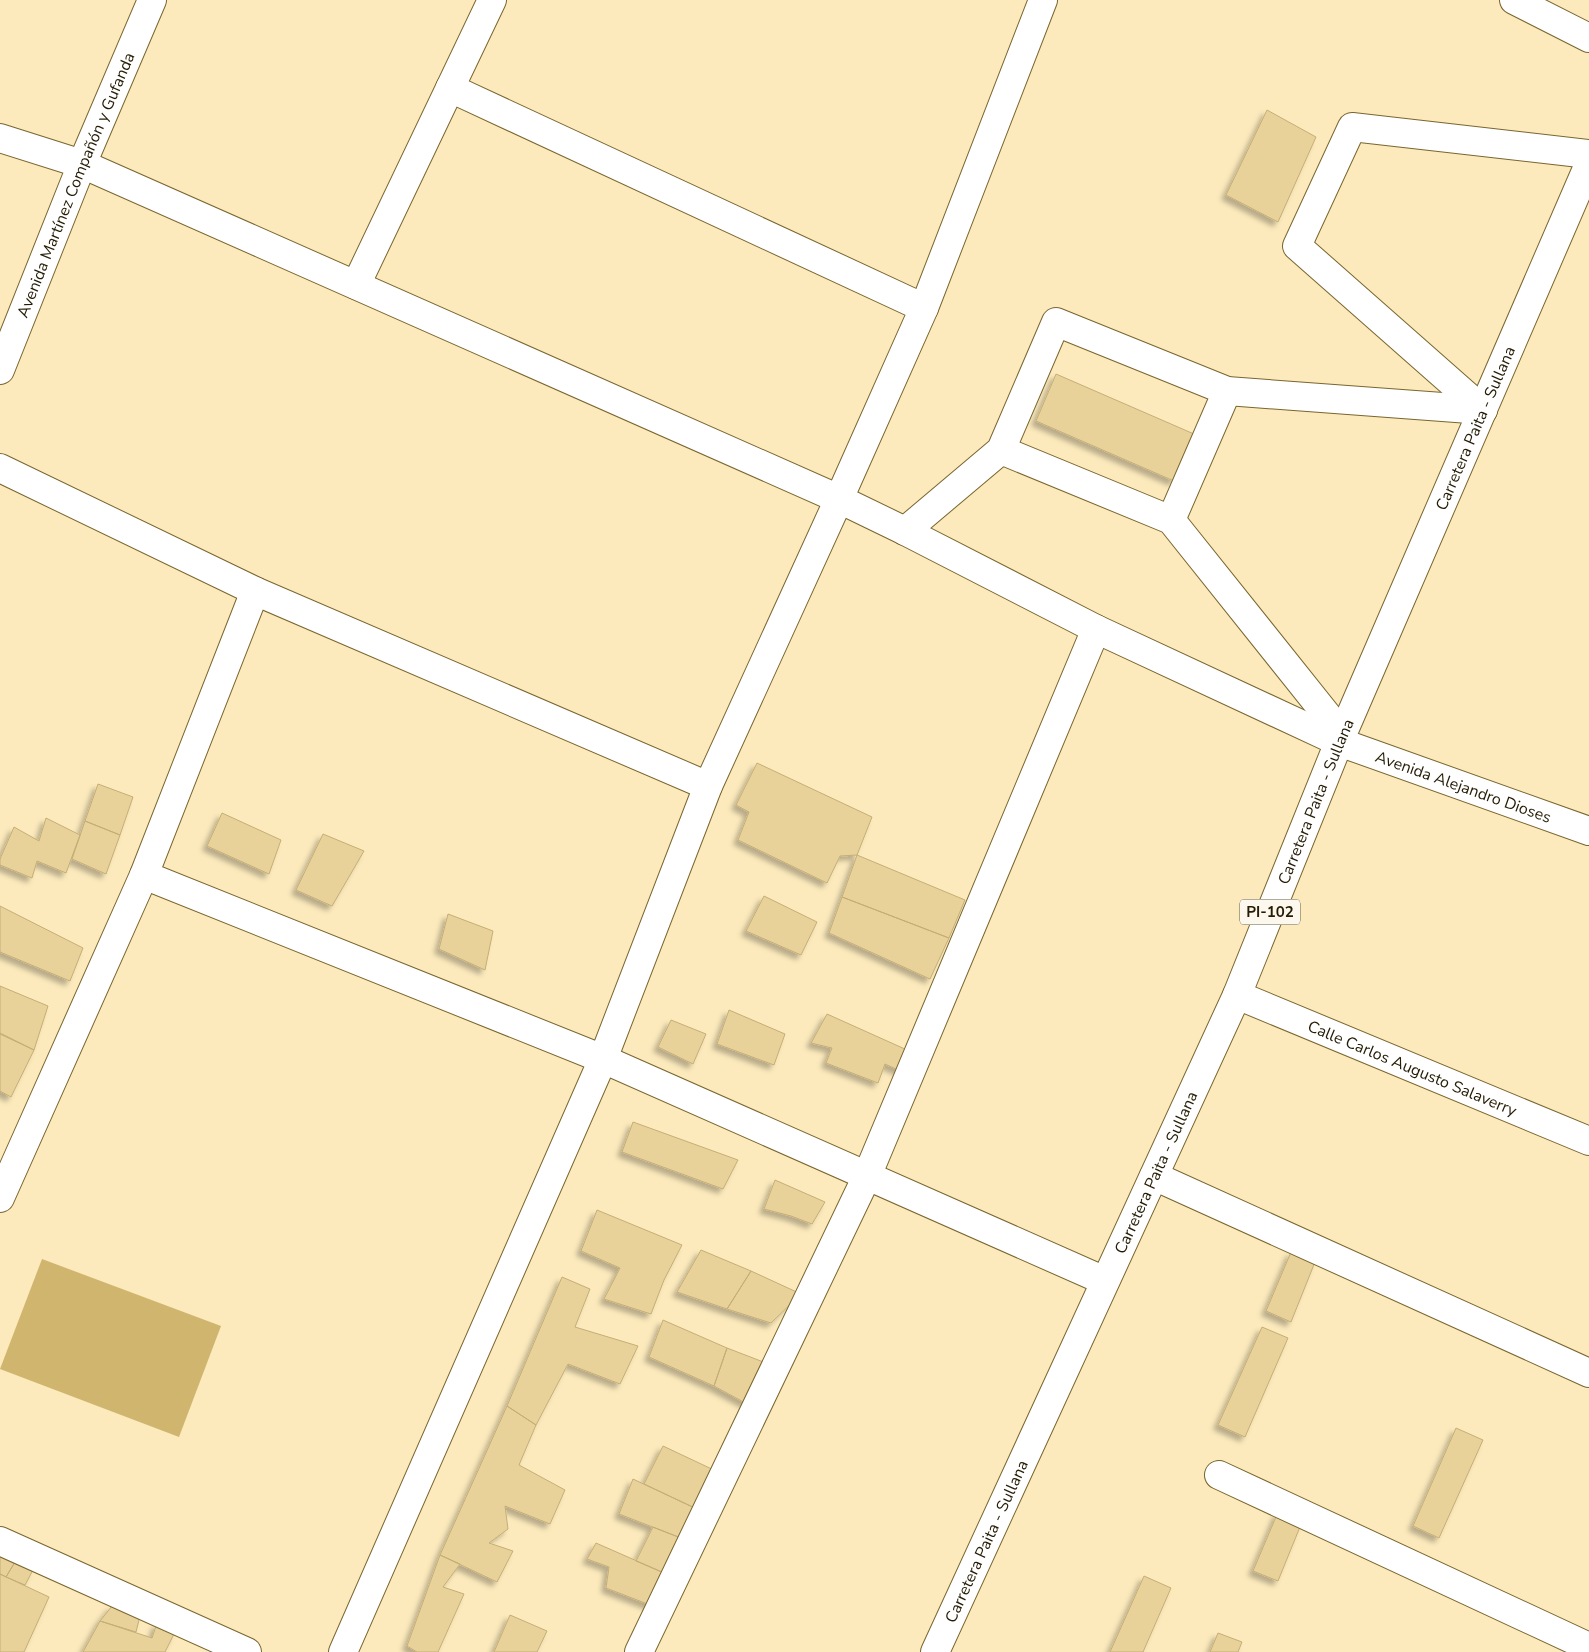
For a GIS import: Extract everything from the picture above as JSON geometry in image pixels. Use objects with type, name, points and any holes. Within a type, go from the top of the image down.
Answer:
[{"type":"street","name":"Avenida Martínez Compañón y Gufanda","points":[[0,370],[82,164],[152,0]]},
{"type":"street","points":[[356,285],[492,0]]},
{"type":"street","points":[[344,1652],[603,1059],[708,786],[924,308],[1043,0]]},
{"type":"street","points":[[1514,0],[1589,38]]},
{"type":"street","points":[[450,88],[924,308]]},
{"type":"street","points":[[1483,410],[1297,246],[1352,127],[1589,154]]},
{"type":"street","name":"Avenida Alejandro Dioses","points":[[0,138],[82,164],[839,499],[906,531],[1096,629],[1341,738],[1589,831]]},
{"type":"street","name":"Carretera Paita - Sullana","points":[[935,1652],[1236,995],[1341,738],[1589,164]]},
{"type":"street","points":[[906,531],[1001,450],[1056,322],[1227,391],[1483,410]]},
{"type":"street","points":[[1171,520],[1227,391]]},
{"type":"street","points":[[1001,450],[1171,520],[1341,738]]},
{"type":"street","points":[[0,468],[255,591],[708,786]]},
{"type":"street","points":[[0,1198],[6,1164],[144,875],[255,591]]},
{"type":"street","points":[[639,1652],[866,1176],[1096,629]]},
{"type":"street","points":[[144,875],[603,1059],[1105,1281]]},
{"type":"street","name":"Calle Carlos Augusto Salaverry","points":[[1236,995],[1589,1141]]},
{"type":"street","points":[[1154,1176],[1589,1373]]},
{"type":"street","points":[[1219,1475],[1589,1647]]},
{"type":"street","points":[[0,1541],[247,1652]]},
{"type":"shaded area","points":[[42,1259],[221,1326],[179,1437],[0,1369]]},
{"type":"building","points":[[1267,110],[1316,137],[1278,222],[1226,195]]},
{"type":"building","points":[[1056,374],[1194,434],[1174,481],[1036,421]]},
{"type":"building","points":[[757,763],[872,817],[857,855],[840,856],[827,883],[738,840],[749,812],[736,805]]},
{"type":"building","points":[[98,784],[133,797],[120,835],[85,821]]},
{"type":"building","points":[[222,813],[281,840],[269,874],[207,846]]},
{"type":"building","points":[[46,818],[80,835],[66,873],[37,861],[32,878],[0,865],[0,859],[14,827],[39,841]]},
{"type":"building","points":[[85,821],[120,835],[106,874],[72,859]]},
{"type":"building","points":[[323,834],[364,851],[332,906],[296,890]]},
{"type":"building","points":[[857,855],[965,900],[949,938],[842,897]]},
{"type":"building","points":[[764,896],[817,922],[801,955],[746,931]]},
{"type":"building","points":[[842,897],[949,938],[930,979],[829,933]]},
{"type":"building","points":[[0,906],[83,948],[70,981],[0,952]]},
{"type":"building","points":[[448,914],[493,931],[485,970],[439,949]]},
{"type":"building","points":[[0,986],[48,1006],[34,1050],[0,1033]]},
{"type":"building","points":[[729,1010],[785,1034],[774,1065],[717,1044]]},
{"type":"building","points":[[827,1014],[916,1054],[907,1074],[885,1064],[878,1083],[826,1063],[832,1048],[811,1043]]},
{"type":"building","points":[[671,1020],[706,1034],[693,1064],[658,1047]]},
{"type":"building","points":[[0,1034],[34,1050],[11,1097],[0,1091]]},
{"type":"building","points":[[633,1122],[738,1160],[723,1189],[622,1152]]},
{"type":"building","points":[[775,1180],[825,1202],[812,1224],[764,1209]]},
{"type":"building","points":[[597,1210],[682,1245],[664,1280],[651,1314],[604,1299],[620,1268],[581,1251]]},
{"type":"building","points":[[701,1250],[751,1271],[727,1309],[677,1292]]},
{"type":"building","points":[[1291,1252],[1315,1262],[1291,1322],[1266,1311]]},
{"type":"building","points":[[751,1271],[801,1294],[771,1323],[727,1309]]},
{"type":"building","points":[[562,1277],[590,1289],[575,1327],[638,1346],[620,1384],[568,1364],[536,1425],[507,1406]]},
{"type":"building","points":[[663,1320],[727,1348],[714,1386],[649,1357]]},
{"type":"building","points":[[1262,1327],[1288,1338],[1245,1437],[1218,1425]]},
{"type":"building","points":[[727,1348],[766,1363],[749,1405],[714,1386]]},
{"type":"building","points":[[507,1406],[536,1425],[519,1465],[565,1490],[550,1524],[505,1506],[508,1529],[489,1543],[513,1551],[497,1582],[440,1555]]},
{"type":"building","points":[[1456,1428],[1483,1440],[1439,1538],[1413,1526]]},
{"type":"building","points":[[663,1446],[716,1471],[699,1510],[644,1484]]},
{"type":"building","points":[[633,1479],[699,1510],[686,1540],[619,1514]]},
{"type":"building","points":[[1278,1512],[1302,1522],[1278,1581],[1253,1571]]},
{"type":"building","points":[[653,1527],[686,1540],[671,1576],[636,1561]]},
{"type":"building","points":[[596,1543],[671,1576],[658,1608],[606,1588],[609,1567],[587,1559]]},
{"type":"building","points":[[0,1554],[15,1562],[6,1577],[0,1574]]},
{"type":"building","points":[[440,1555],[460,1564],[443,1587],[464,1594],[438,1652],[417,1652],[407,1646]]},
{"type":"building","points":[[15,1562],[33,1570],[25,1585],[6,1577]]},
{"type":"building","points":[[0,1574],[49,1597],[24,1652],[0,1652]]},
{"type":"building","points":[[1144,1576],[1171,1588],[1143,1652],[1110,1652]]},
{"type":"building","points":[[112,1606],[140,1616],[136,1632],[100,1621]]},
{"type":"building","points":[[510,1615],[547,1631],[537,1652],[494,1652]]},
{"type":"building","points":[[100,1621],[152,1638],[157,1623],[175,1632],[165,1652],[83,1652]]},
{"type":"building","points":[[1218,1633],[1242,1642],[1238,1652],[1210,1652]]}]
